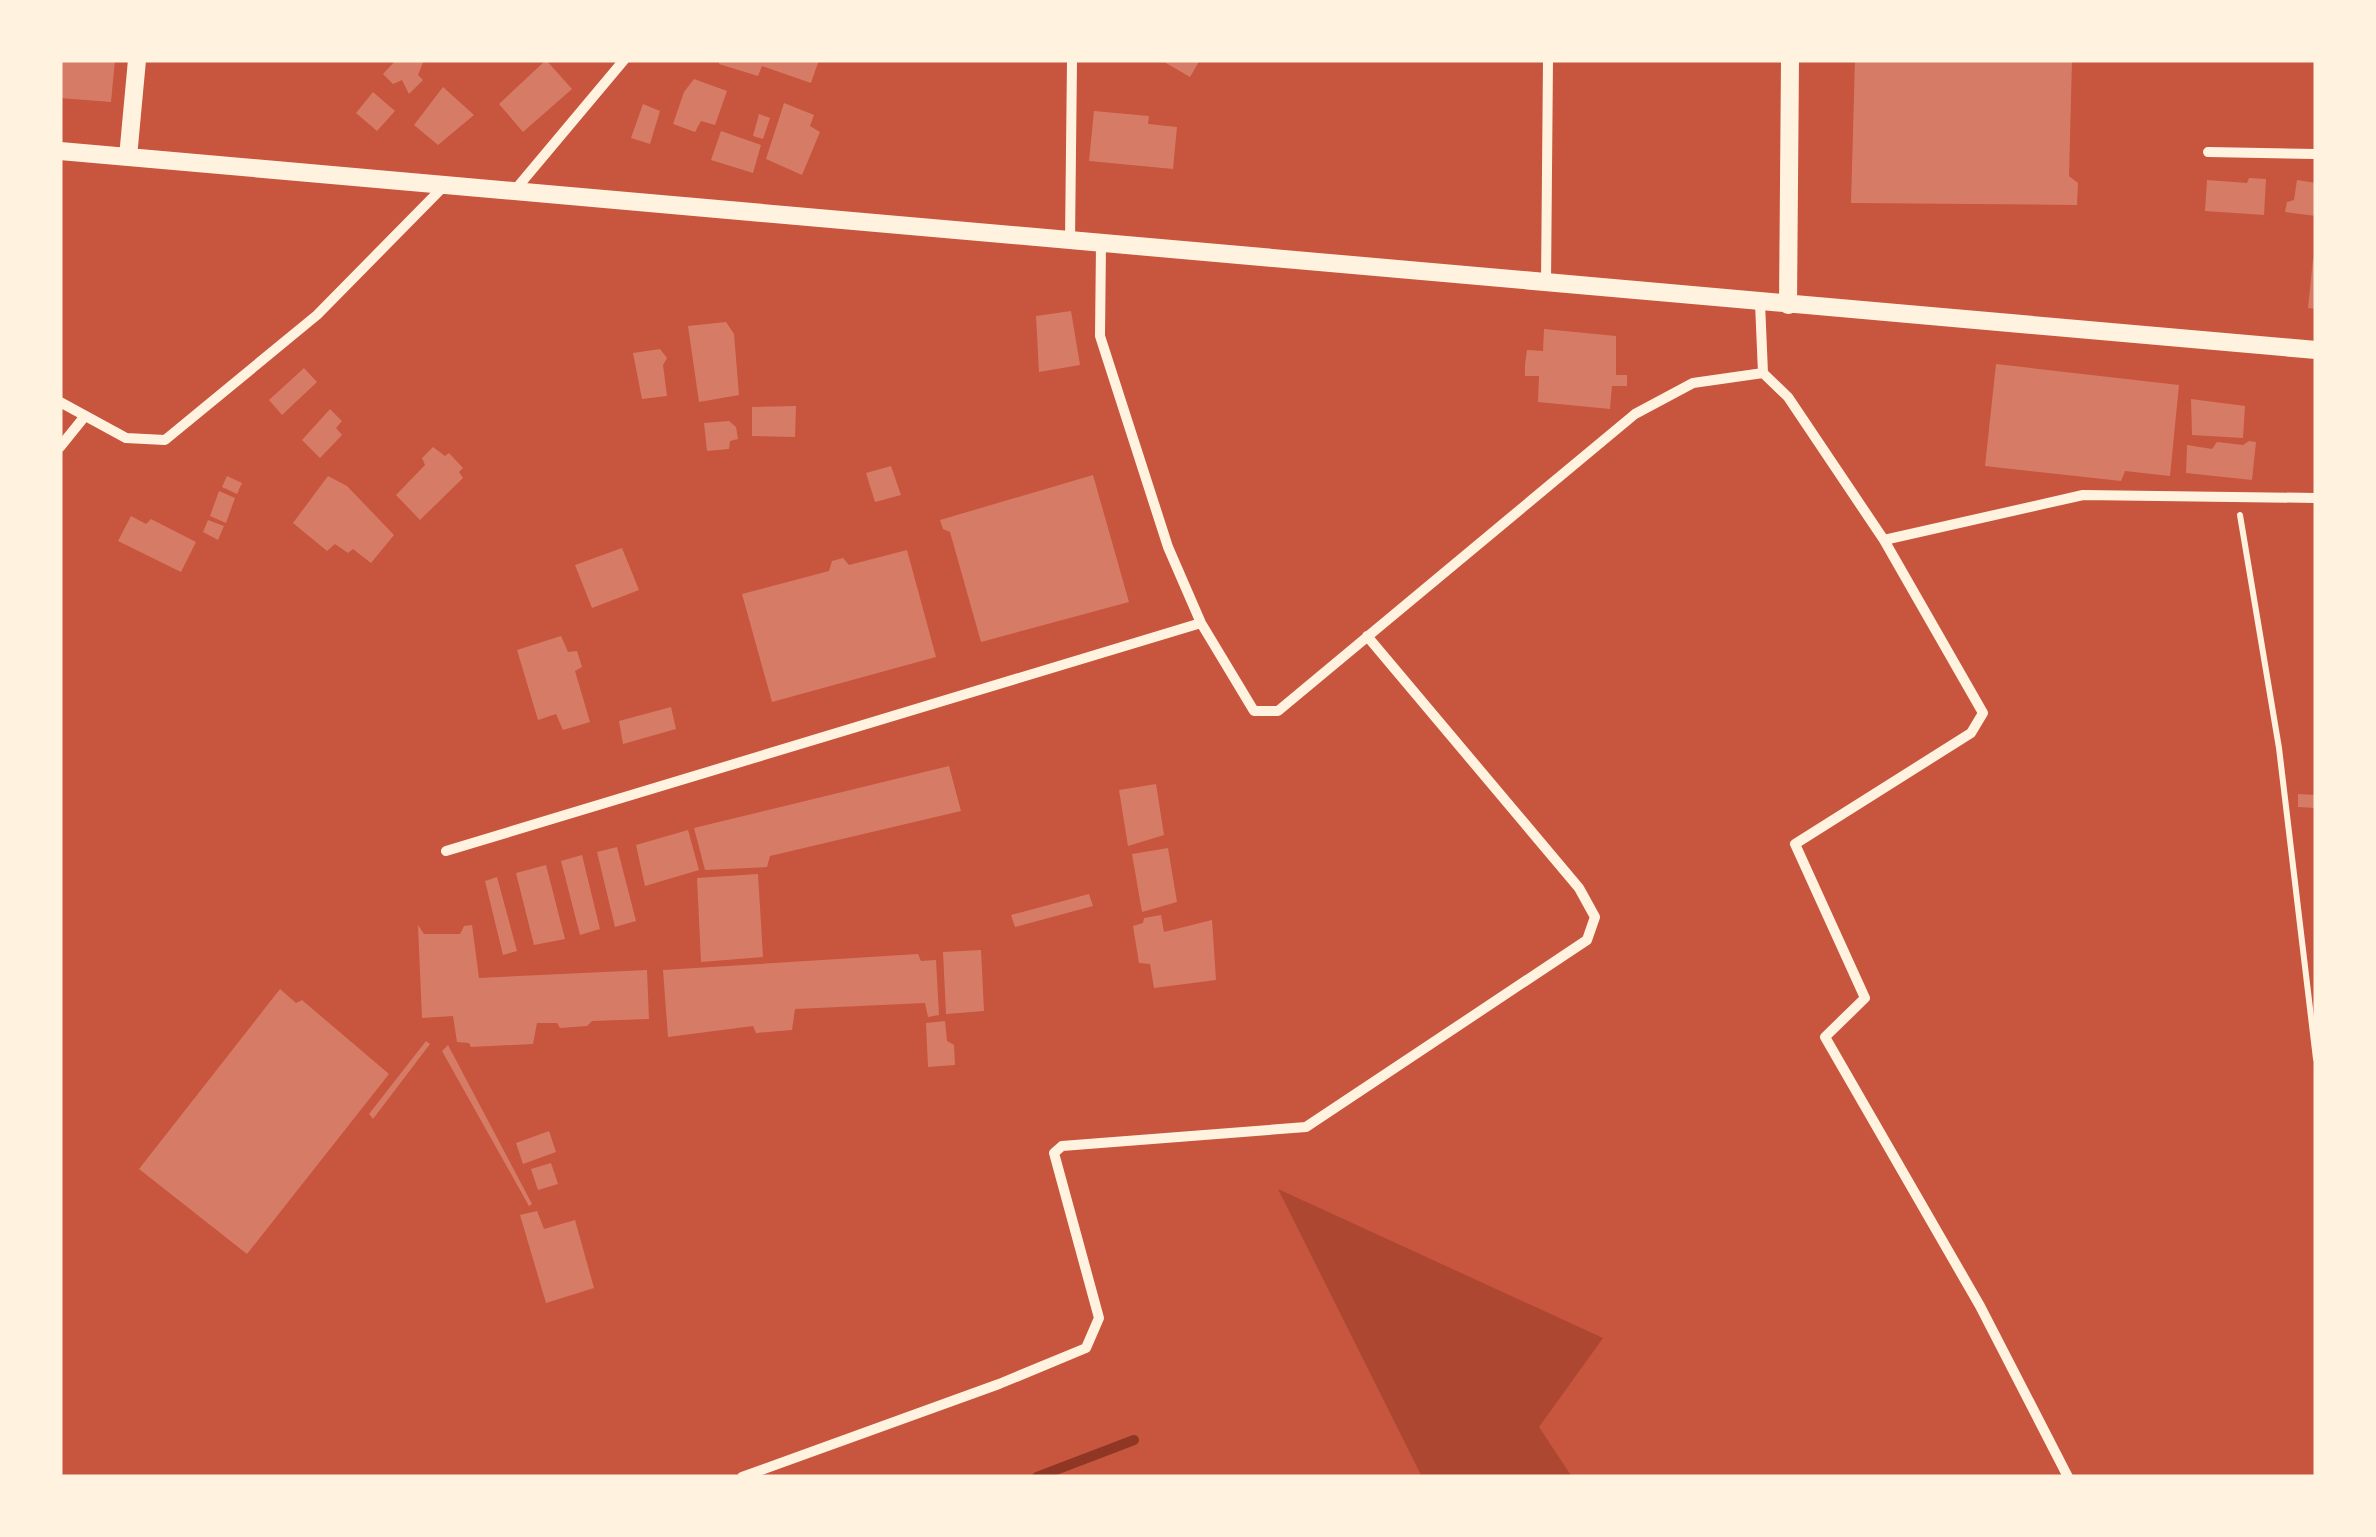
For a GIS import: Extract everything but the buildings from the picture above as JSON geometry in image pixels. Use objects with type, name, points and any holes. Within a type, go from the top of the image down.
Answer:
[{"type":"street","points":[[128,157],[138,60]]},
{"type":"street","points":[[516,190],[624,60]]},
{"type":"street","points":[[1070,242],[1072,60]]},
{"type":"street","points":[[1546,283],[1548,60]]},
{"type":"street","points":[[1788,305],[1790,60]]},
{"type":"street","points":[[60,151],[2316,350]]},
{"type":"street","points":[[2208,152],[2316,154]]},
{"type":"street","points":[[60,402],[126,438],[165,440],[317,315],[445,184]]},
{"type":"street","points":[[1101,244],[1100,336],[1168,548],[1201,622],[1254,711],[1278,711],[1635,414],[1693,383],[1763,373]]},
{"type":"street","points":[[1760,303],[1763,373],[1788,397],[1884,540],[1982,713],[1971,733],[1795,844],[1865,998],[1825,1037],[1980,1306],[2068,1477]]},
{"type":"street","points":[[60,448],[85,416]]},
{"type":"street","points":[[1884,540],[2083,494],[2316,498]]},
{"type":"street","points":[[446,851],[1201,622]]},
{"type":"street","points":[[742,1477],[1086,1348],[1099,1318],[1054,1154],[1062,1146],[1306,1127],[1588,940],[1595,917],[1579,888],[1367,636]]},
{"type":"path","points":[[2237,499],[2279,748],[2316,1058]]},
{"type":"shaded area","points":[[1278,1189],[1603,1338],[1539,1427],[1572,1477],[1422,1477]]},
{"type":"waterway","points":[[1037,1477],[1134,1440]]}]
